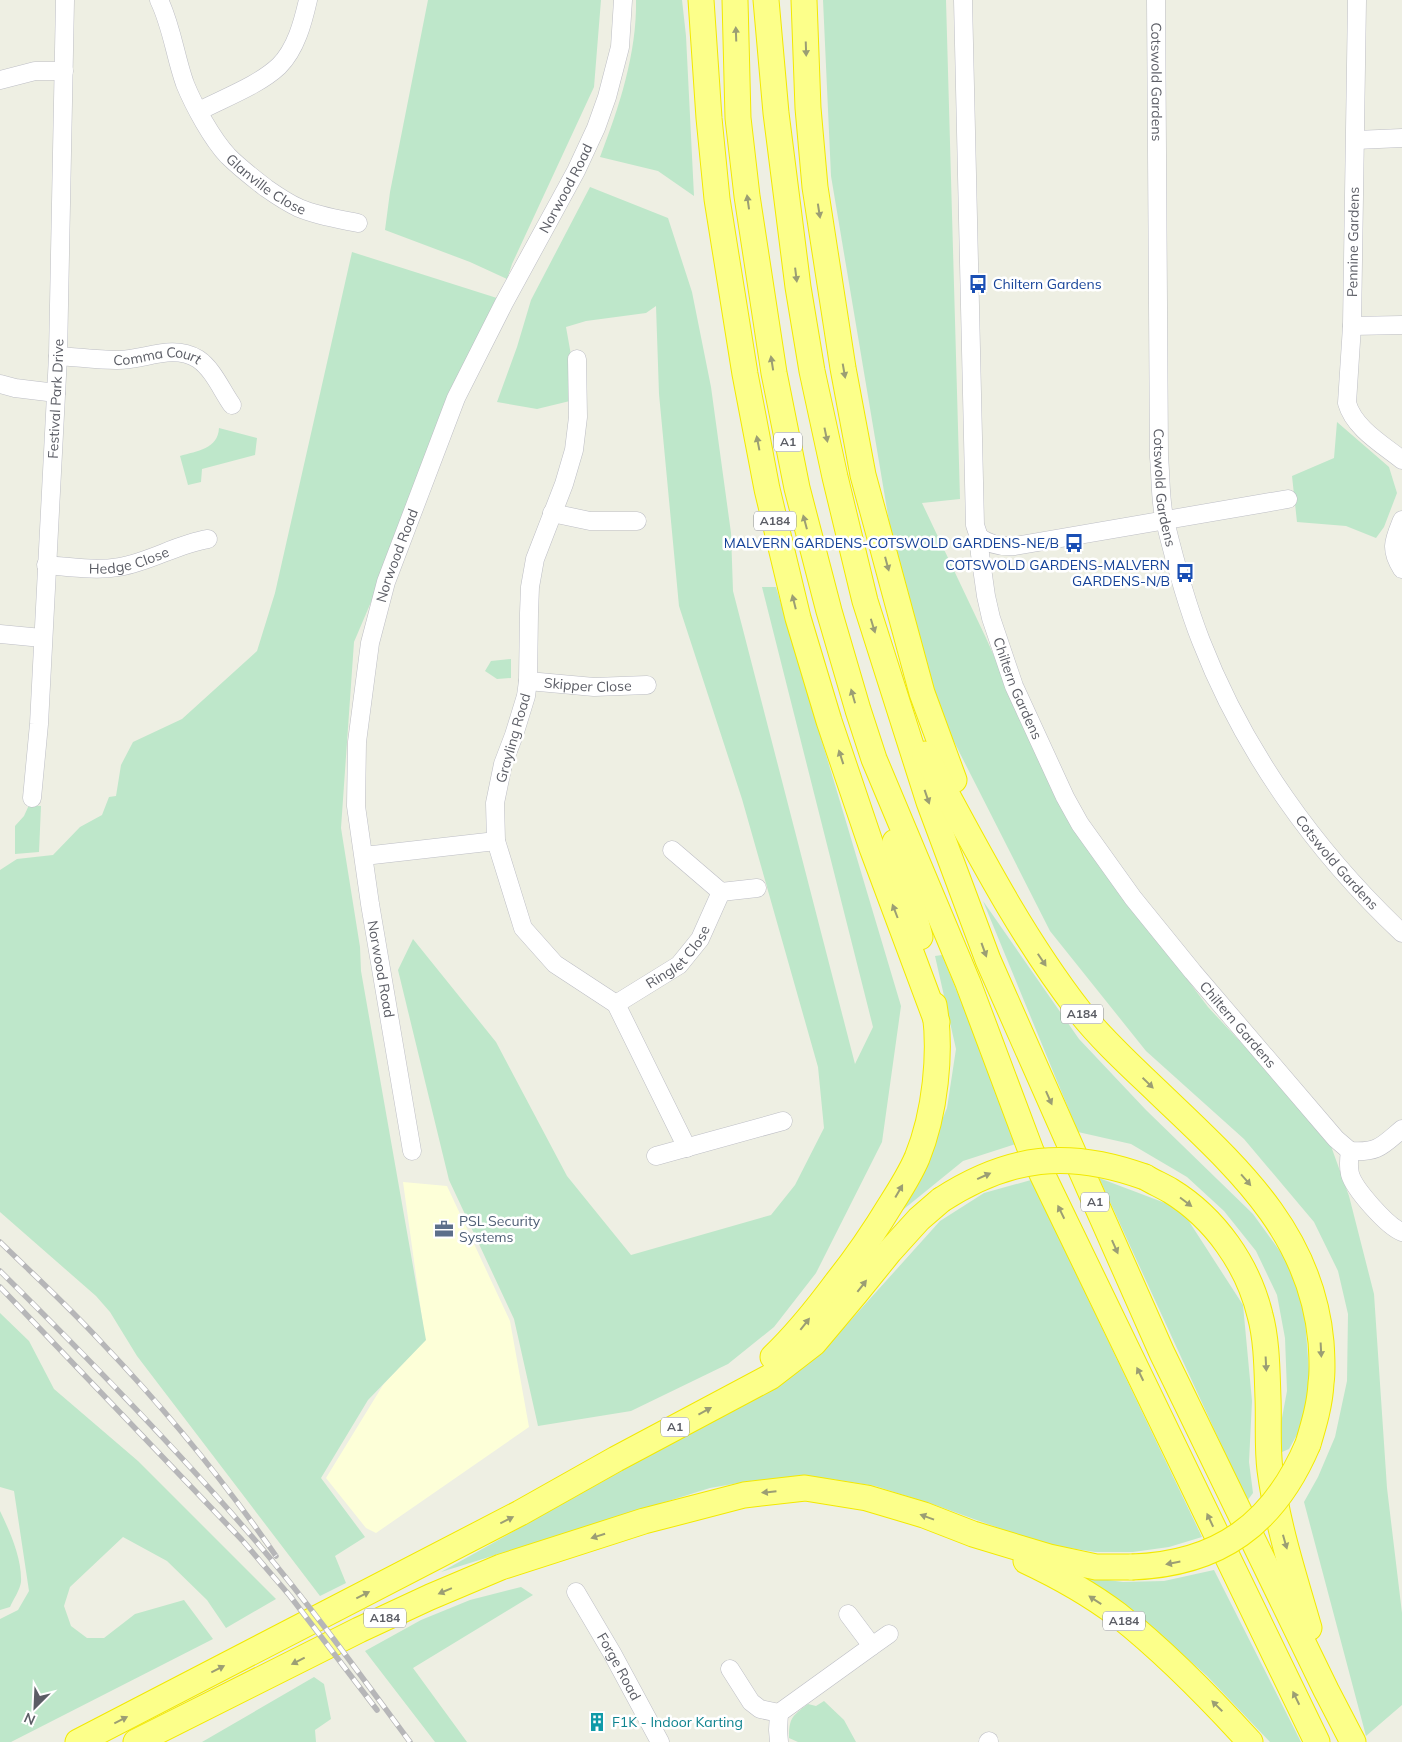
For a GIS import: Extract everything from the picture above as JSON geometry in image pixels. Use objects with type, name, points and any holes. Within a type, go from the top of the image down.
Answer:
[{"type":"highway","name":"A184","points":[[701,0],[717,199],[744,374],[767,489],[798,618],[830,721],[872,848],[937,1022]]},
{"type":"highway","name":"A1","points":[[708,0],[738,118]]},
{"type":"highway","name":"A1","points":[[734,1395],[795,1337],[865,1246],[899,1192],[917,1158],[929,1119],[936,1083],[937,1022],[928,969],[874,758],[829,611],[796,488],[774,373],[747,196],[738,118],[735,0]]},
{"type":"highway","name":"A1","points":[[766,0],[776,113],[812,371],[864,601],[929,802],[988,960],[1162,1353],[1353,1742]]},
{"type":"highway","name":"A1","points":[[786,192],[789,0]]},
{"type":"highway","name":"A184","points":[[804,0],[808,108],[815,187],[843,368],[863,475],[922,693],[982,858]]},
{"type":"highway","name":"A184","points":[[136,1742],[359,1630],[501,1567],[644,1521],[744,1495],[805,1488],[867,1498],[924,1515],[973,1534],[1049,1556],[1096,1566],[1132,1567],[1157,1566],[1207,1553],[1250,1527],[1269,1510],[1285,1489],[1298,1467],[1308,1444],[1316,1416],[1322,1383],[1322,1353],[1318,1317],[1301,1262],[1285,1231],[1245,1178],[1082,1015],[1039,956],[1011,911],[896,701]]},
{"type":"highway","name":"A1","points":[[874,758],[968,983],[1031,1151],[1317,1742]]},
{"type":"highway","name":"A1","points":[[616,1459],[770,1377],[814,1343],[919,1219],[941,1200],[964,1186],[988,1174],[1013,1166],[1040,1161],[1067,1160],[1093,1162],[1120,1168],[1145,1177],[1172,1192],[1197,1210],[1219,1233],[1237,1258],[1251,1286],[1261,1316],[1265,1351],[1269,1468],[1276,1510],[1326,1690]]},
{"type":"highway","name":"A184","points":[[78,1742],[520,1513],[616,1459]]},
{"type":"highway","name":"A184","points":[[973,1534],[1061,1578],[1117,1614],[1162,1652],[1250,1742]]},
{"type":"street","name":"Festival Park Drive","points":[[32,798],[39,724],[58,356],[64,0]]},
{"type":"street","name":"Glanville Close","points":[[159,0],[165,13],[186,87],[227,155],[250,176],[275,194],[298,207],[322,216],[358,223]]},
{"type":"street","points":[[199,111],[258,81],[280,66],[293,46],[302,24],[308,0]]},
{"type":"street","name":"Norwood Road","points":[[412,1151],[370,904],[356,806],[356,742],[370,643],[386,582],[456,398],[504,303],[576,171],[596,128],[609,90],[620,47],[623,0]]},
{"type":"street","name":"Chiltern Gardens","points":[[963,0],[974,511],[991,618],[1014,686],[1065,797],[1080,824],[1133,898],[1193,972],[1336,1139],[1350,1150]]},
{"type":"street","name":"Cotswold Gardens","points":[[1156,0],[1159,457],[1164,520],[1201,641],[1222,689],[1250,740],[1278,786],[1315,838],[1351,882],[1402,933]]},
{"type":"street","name":"Pennine Gardens","points":[[1357,0],[1352,326],[1347,403],[1350,412],[1362,427],[1402,460]]},
{"type":"street","points":[[0,80],[35,71],[64,71]]},
{"type":"street","points":[[1356,140],[1402,138]]},
{"type":"street","points":[[1352,326],[1402,325]]},
{"type":"street","name":"Comma Court","points":[[58,356],[117,360],[174,351],[187,353],[200,360],[206,366],[232,406]]},
{"type":"street","name":"Grayling Road","points":[[577,359],[578,417],[574,450],[564,484],[535,559],[530,587],[526,696],[503,764],[495,803],[496,841],[523,928],[554,964],[616,1004]]},
{"type":"street","points":[[0,384],[15,388],[56,393]]},
{"type":"street","points":[[979,537],[992,545],[1003,547],[1015,546],[1288,499]]},
{"type":"street","points":[[552,513],[590,521],[637,521]]},
{"type":"street","points":[[1402,520],[1393,548],[1402,569]]},
{"type":"street","name":"Hedge Close","points":[[46,565],[103,569],[119,567],[138,563],[190,542],[208,539]]},
{"type":"street","points":[[0,634],[42,638]]},
{"type":"street","name":"Skipper Close","points":[[528,681],[594,687],[647,685]]},
{"type":"street","points":[[364,856],[496,841]]},
{"type":"street","points":[[672,850],[721,892],[757,888]]},
{"type":"street","name":"Ringlet Close","points":[[616,1004],[679,965],[700,939],[721,892]]},
{"type":"street","points":[[616,1004],[687,1148]]},
{"type":"street","points":[[656,1156],[783,1121]]},
{"type":"street","points":[[1402,1129],[1379,1148],[1365,1152],[1350,1150],[1349,1166],[1350,1175],[1386,1223],[1402,1232]]},
{"type":"street","name":"Forge Road","points":[[576,1592],[612,1653],[660,1742]]},
{"type":"street","points":[[848,1614],[872,1646]]},
{"type":"street","points":[[730,1668],[751,1702],[760,1710],[779,1713],[889,1634]]},
{"type":"street","points":[[779,1713],[779,1742]]},
{"type":"shaded area","points":[[428,0],[601,0],[594,87],[512,264],[507,279],[470,262],[385,230],[390,192]]},
{"type":"shaded area","points":[[636,0],[682,0],[686,36],[694,196],[658,171],[600,157],[626,80],[636,20]]},
{"type":"shaded area","points":[[823,0],[946,0],[960,499],[922,503],[986,638],[1067,819],[1208,1007],[1327,1135],[1349,1196],[1374,1294],[1387,1488],[1402,1613],[1402,1705],[1366,1736],[1304,1502],[1318,1477],[1335,1437],[1347,1381],[1348,1314],[1338,1271],[1314,1222],[1244,1139],[1146,1051],[1050,931],[939,712],[893,545],[831,176]]},
{"type":"shaded area","points":[[590,187],[668,218],[692,292],[711,387],[731,533],[733,591],[855,1064],[873,1027],[762,587],[776,587],[901,1006],[882,1142],[816,1273],[774,1327],[728,1364],[631,1411],[538,1426],[514,1319],[449,1180],[398,970],[413,939],[496,1042],[567,1176],[631,1255],[771,1215],[795,1185],[824,1128],[818,1067],[742,799],[679,606],[659,394],[656,306],[646,313],[586,321],[566,327],[571,355],[574,400],[537,409],[497,402],[517,347],[531,300]]},
{"type":"shaded area","points":[[352,252],[500,299],[354,642],[341,828],[360,947],[361,971],[426,1340],[368,1400],[321,1478],[365,1537],[335,1556],[346,1583],[320,1596],[137,1356],[110,1312],[96,1296],[0,1212],[0,870],[17,859],[53,855],[80,827],[102,815],[109,797],[116,796],[121,765],[133,742],[182,719],[257,651],[275,593]]},
{"type":"shaded area","points":[[1337,422],[1389,467],[1397,493],[1384,527],[1376,538],[1346,526],[1297,522],[1292,476],[1334,458]]},
{"type":"shaded area","points":[[219,428],[257,438],[255,455],[202,469],[201,482],[188,485],[180,456],[211,445],[218,435]]},
{"type":"shaded area","points":[[511,659],[511,678],[497,679],[485,671],[491,661]]},
{"type":"shaded area","points":[[29,805],[41,806],[39,852],[15,854],[15,826],[24,816]]},
{"type":"shaded area","points":[[983,901],[1079,1039],[1146,1110],[1253,1214],[1285,1258],[1304,1305],[1310,1385],[1304,1422],[1289,1449],[1275,1455],[1287,1391],[1285,1338],[1277,1295],[1256,1251],[1224,1211],[1187,1177],[1131,1144],[1078,1132]]},
{"type":"shaded area","points":[[942,955],[1019,1143],[963,1161],[899,1213],[917,1180],[947,1108],[956,1049],[935,956]]},
{"type":"shaded area","points":[[1099,1178],[1181,1209],[1243,1305],[1252,1401],[1249,1462],[1253,1493],[1247,1501]]},
{"type":"shaded area","points":[[1031,1180],[1202,1537],[1169,1547],[1133,1552],[1095,1552],[1043,1544],[935,1505],[875,1486],[831,1479],[793,1478],[750,1481],[710,1488],[441,1572],[759,1394],[841,1331],[940,1221],[984,1193]]},
{"type":"shaded area","points":[[403,1182],[447,1186],[510,1321],[529,1427],[376,1533],[366,1528],[326,1478],[383,1385],[425,1340]]},
{"type":"shaded area","points":[[0,1313],[29,1341],[54,1389],[138,1461],[276,1599],[226,1628],[207,1600],[167,1561],[123,1537],[70,1587],[64,1606],[71,1626],[87,1638],[104,1638],[135,1614],[184,1600],[213,1639],[11,1742],[0,1742],[0,1619],[18,1610],[29,1591],[14,1491],[0,1487]]},
{"type":"shaded area","points":[[0,1511],[20,1564],[21,1582],[10,1607],[0,1610]]},
{"type":"shaded area","points":[[1214,1570],[1301,1742],[1270,1742],[1207,1676],[1152,1627],[1085,1577],[1123,1582],[1164,1581]]},
{"type":"shaded area","points":[[521,1587],[533,1595],[413,1668],[467,1742],[435,1742],[365,1651],[421,1620],[470,1600]]},
{"type":"shaded area","points":[[314,1677],[324,1684],[331,1719],[315,1730],[316,1742],[202,1742]]},
{"type":"shaded area","points":[[824,1701],[844,1720],[856,1742],[798,1742],[789,1738],[792,1718],[808,1704],[816,1706]]},
{"type":"railway","points":[[0,1242],[78,1318],[149,1394],[215,1473],[276,1556]]},
{"type":"railway","points":[[0,1271],[133,1406],[229,1510],[299,1594],[410,1742]]},
{"type":"railway","points":[[0,1287],[242,1540],[290,1596],[377,1710]]},
{"type":"place","name":"Chiltern Gardens","points":[[978,284]]},
{"type":"place","name":"MALVERN GARDENS-COTSWOLD GARDENS-NE/B","points":[[1074,543]]},
{"type":"place","name":"COTSWOLD GARDENS-MALVERN GARDENS-N/B","points":[[1185,573]]},
{"type":"place","name":"PSL Security Systems","points":[[444,1229]]},
{"type":"place","name":"F1K - Indoor Karting","points":[[597,1722]]}]
